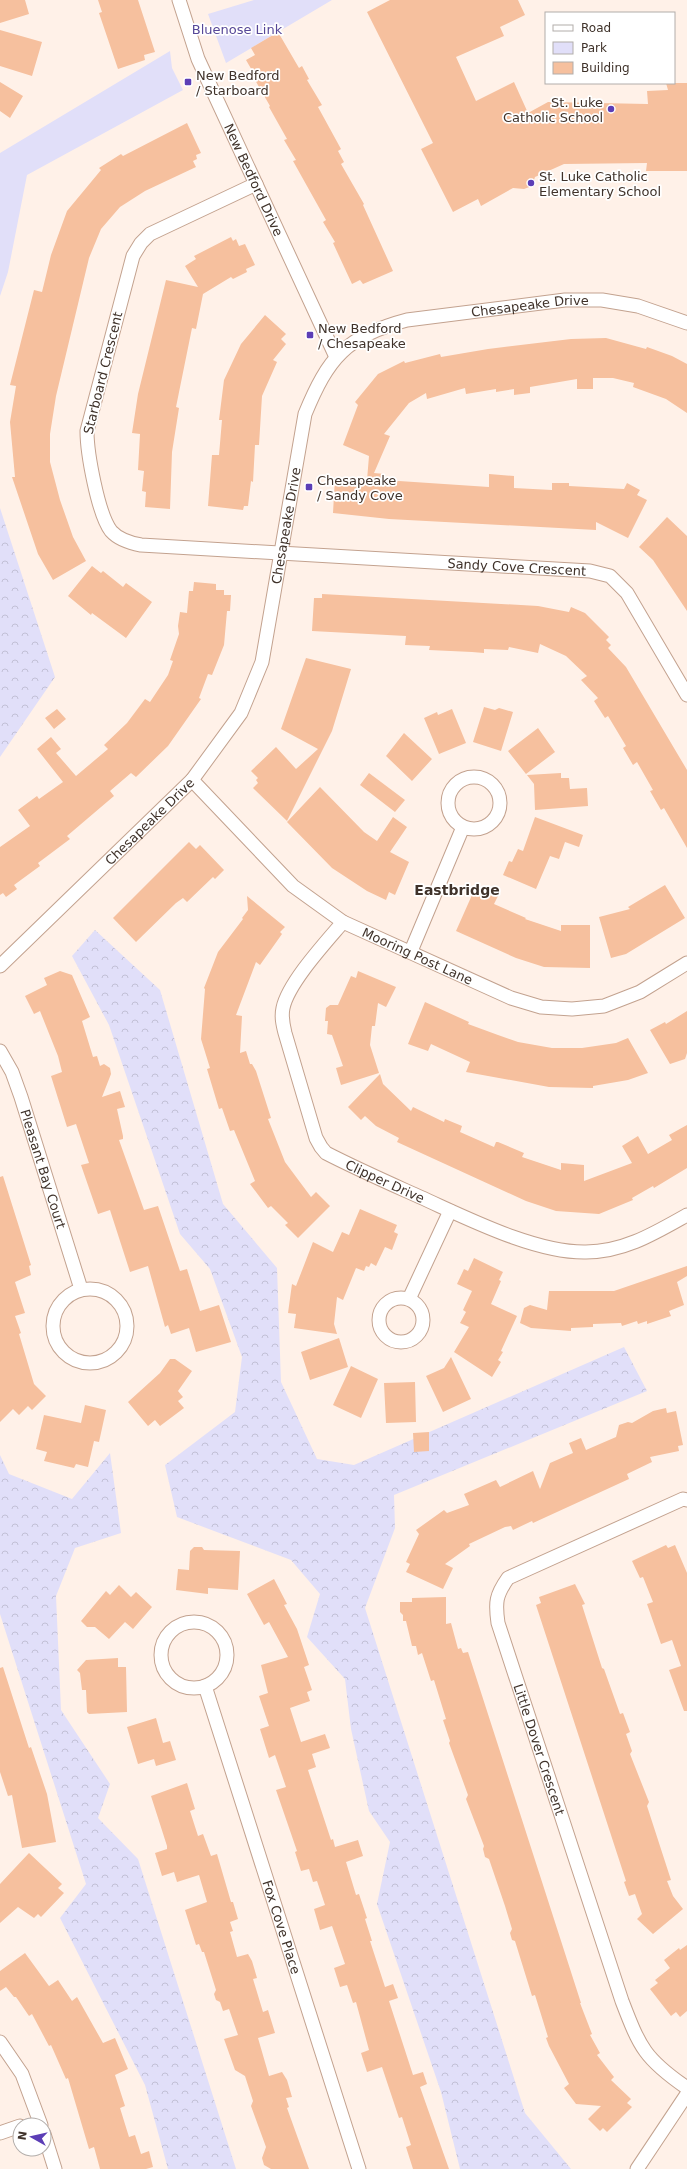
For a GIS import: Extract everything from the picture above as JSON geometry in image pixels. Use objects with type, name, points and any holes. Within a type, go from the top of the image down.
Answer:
[{"type":"street","name":"New Bedford Drive","points":[[179,0],[198,59],[336,357]]},
{"type":"street","name":"Starboard Crescent","points":[[256,184],[162,227],[150,234],[141,243],[128,272],[87,431],[87,451],[105,519],[111,530],[129,543],[253,552],[281,552]]},
{"type":"street","name":"Chesapeake Drive","points":[[0,966],[192,780],[241,713],[262,662],[305,414],[319,381],[336,357],[359,339],[383,326],[407,320],[564,300],[602,300],[638,306],[687,323]]},
{"type":"street","name":"Sandy Cove Crescent","points":[[281,552],[590,571],[610,576],[627,594],[687,695]]},
{"type":"street","name":"Mooring Post Lane","points":[[192,780],[293,886],[343,922],[411,951],[511,998],[541,1007],[572,1009],[604,1006],[640,992],[687,963]]},
{"type":"street","points":[[411,951],[463,827]]},
{"type":"street","name":"Clipper Drive","points":[[343,922],[291,989],[282,1009],[282,1020],[285,1033],[316,1138],[326,1153],[450,1211],[528,1242],[564,1251],[586,1252],[630,1245],[649,1237],[687,1214]]},
{"type":"street","name":"Pleasant Bay Court","points":[[0,1051],[12,1072],[21,1097],[81,1289]]},
{"type":"street","points":[[409,1299],[450,1211]]},
{"type":"street","points":[[94,1288],[111,1295],[121,1304],[127,1319],[127,1332],[124,1341],[117,1352],[106,1360],[94,1363],[84,1363],[70,1358],[61,1349],[53,1332],[53,1318],[59,1304],[68,1295],[81,1289],[94,1288]]},
{"type":"street","name":"Little Dover Crescent","points":[[687,1500],[683,1499],[508,1578],[498,1591],[496,1606],[503,1638],[622,2001],[637,2040],[650,2059],[687,2088]]},
{"type":"street","points":[[191,1622],[202,1623],[214,1629],[222,1638],[226,1651],[226,1661],[222,1672],[215,1680],[205,1686],[188,1688],[177,1684],[166,1672],[161,1662],[164,1641],[172,1630],[180,1625],[191,1622]]},
{"type":"street","name":"Fox Cove Place","points":[[205,1686],[359,2169]]},
{"type":"street","points":[[0,2042],[22,2074],[38,2117]]},
{"type":"street","points":[[637,2169],[687,2094]]},
{"type":"street","points":[[0,2133],[12,2129]]},
{"type":"street","points":[[51,2157],[55,2169]]},
{"type":"green space","name":"Bluenose Link","points":[[254,0],[332,0],[226,63],[208,14]]},
{"type":"green space","points":[[170,51],[172,68],[183,90],[27,175],[8,272],[0,296],[0,153]]},
{"type":"green space","points":[[0,508],[55,677],[0,757]]},
{"type":"green space","points":[[95,930],[160,990],[223,1204],[277,1268],[281,1382],[317,1459],[354,1465],[624,1347],[647,1391],[394,1495],[395,1528],[365,1608],[525,2113],[571,2169],[460,2169],[441,2092],[377,1904],[390,1842],[369,1811],[351,1729],[345,1679],[307,1637],[320,1594],[291,1560],[177,1517],[165,1465],[235,1412],[242,1357],[210,1269],[180,1234],[109,1025],[72,956]]},
{"type":"green space","points":[[110,1453],[121,1533],[75,1548],[56,1596],[61,1710],[110,1784],[98,1818],[138,1859],[236,2169],[168,2169],[145,2085],[60,1918],[86,1884],[0,1614],[0,1455],[9,1474],[72,1499]]},
{"type":"building","points":[[0,0],[25,0],[29,14],[0,23]]},
{"type":"building","points":[[98,0],[138,0],[155,52],[144,55],[145,60],[118,69],[99,13],[102,12]]},
{"type":"building","name":"St. Luke Catholic School","points":[[390,0],[518,0],[525,15],[500,27],[504,36],[456,57],[476,101],[514,82],[528,113],[548,102],[648,104],[647,91],[668,90],[666,84],[687,83],[687,171],[646,171],[647,163],[564,164],[535,177],[532,186],[524,189],[513,188],[481,206],[478,199],[453,212],[421,149],[433,143],[367,12]]},
{"type":"building","points":[[0,30],[42,42],[32,76],[0,66]]},
{"type":"building","points":[[278,32],[299,68],[302,66],[309,79],[307,80],[322,105],[318,107],[341,149],[338,151],[344,162],[341,164],[364,204],[363,205],[393,271],[363,284],[360,280],[352,284],[333,243],[335,242],[323,222],[326,220],[293,161],[296,160],[284,140],[287,139],[269,107],[270,106],[255,80],[257,79],[246,60],[255,55],[251,48]]},
{"type":"building","points":[[0,82],[23,96],[10,118],[0,111]]},
{"type":"building","points":[[187,123],[201,153],[196,155],[197,159],[193,161],[196,167],[145,191],[120,207],[101,229],[89,258],[56,396],[50,434],[50,462],[60,500],[73,537],[86,561],[53,580],[38,554],[12,477],[15,477],[10,422],[16,386],[10,385],[34,290],[42,292],[51,255],[67,211],[101,170],[99,168],[121,154],[123,156]]},
{"type":"building","points":[[231,237],[233,241],[236,239],[239,246],[245,244],[255,265],[246,269],[247,272],[233,279],[231,277],[203,294],[196,329],[192,328],[176,407],[179,408],[172,452],[170,509],[145,507],[146,492],[142,491],[144,471],[138,470],[140,434],[132,433],[138,394],[166,280],[198,287],[185,266],[196,259],[194,256]]},
{"type":"building","points":[[265,315],[286,334],[281,339],[286,344],[273,360],[277,362],[262,396],[259,445],[255,445],[253,482],[251,481],[248,506],[244,506],[243,510],[208,506],[212,455],[219,455],[222,420],[219,420],[224,380],[241,344]]},
{"type":"building","points":[[606,338],[646,349],[647,347],[672,356],[687,364],[687,413],[666,399],[633,387],[634,383],[613,378],[593,378],[593,389],[577,389],[577,379],[530,387],[530,393],[514,395],[514,389],[496,392],[496,389],[466,394],[465,388],[427,399],[426,393],[409,403],[384,434],[390,436],[374,473],[385,474],[384,480],[489,487],[489,474],[514,476],[514,488],[552,490],[552,483],[569,483],[569,486],[624,489],[627,483],[640,490],[637,495],[647,500],[628,538],[596,522],[596,530],[389,519],[333,513],[335,478],[367,480],[369,456],[343,445],[358,405],[355,402],[378,374],[404,361],[405,363],[440,354],[441,357],[488,349],[571,339]]},
{"type":"building","points":[[667,517],[687,536],[687,611],[653,560],[639,547]]},
{"type":"building","points":[[92,566],[101,573],[103,571],[123,587],[126,583],[152,602],[126,638],[92,613],[91,615],[68,596]]},
{"type":"building","points":[[194,582],[216,584],[216,590],[224,590],[224,595],[231,595],[230,611],[227,611],[224,645],[212,675],[208,674],[199,698],[201,699],[168,746],[136,777],[131,773],[110,791],[114,796],[67,836],[70,839],[38,863],[40,866],[14,885],[17,889],[6,897],[3,893],[0,895],[0,847],[30,826],[18,810],[37,796],[39,799],[63,782],[37,749],[51,737],[61,749],[56,753],[76,776],[108,749],[104,745],[127,723],[145,699],[150,702],[168,675],[173,661],[170,660],[179,634],[178,626],[180,612],[187,613],[189,591],[193,591]]},
{"type":"building","points":[[322,594],[538,606],[569,612],[571,607],[585,613],[609,637],[606,640],[611,645],[608,648],[626,667],[687,770],[687,848],[664,808],[661,810],[650,791],[653,790],[637,762],[633,765],[623,748],[626,746],[608,716],[605,718],[594,701],[598,698],[581,680],[587,676],[566,656],[540,644],[538,653],[509,647],[508,650],[484,649],[484,653],[429,650],[430,646],[405,645],[406,636],[312,631],[314,598],[322,598]]},
{"type":"building","points":[[306,658],[351,669],[332,731],[287,821],[253,788],[258,783],[256,780],[258,778],[251,771],[276,747],[296,769],[318,749],[281,729]]},
{"type":"building","points":[[484,707],[495,710],[499,708],[513,712],[501,751],[473,742]]},
{"type":"building","points":[[57,709],[66,719],[54,729],[45,718]]},
{"type":"building","points":[[452,709],[466,743],[439,754],[424,718],[437,712],[438,715]]},
{"type":"building","points":[[538,728],[555,752],[526,774],[508,751]]},
{"type":"building","points":[[404,733],[432,759],[412,781],[386,756]]},
{"type":"building","points":[[369,773],[405,800],[395,812],[360,785]]},
{"type":"building","points":[[561,773],[561,778],[569,778],[570,789],[587,788],[588,806],[535,810],[534,784],[527,775]]},
{"type":"building","points":[[320,787],[364,832],[377,841],[393,817],[407,827],[390,852],[409,862],[395,895],[389,892],[386,900],[367,891],[332,868],[287,822]]},
{"type":"building","points":[[535,817],[583,835],[579,847],[565,842],[559,859],[550,856],[536,889],[503,875],[509,861],[512,862],[518,849],[523,851]]},
{"type":"building","points":[[189,842],[196,849],[200,845],[224,870],[215,879],[213,877],[187,902],[183,898],[176,903],[136,942],[113,918]]},
{"type":"building","points":[[665,885],[685,918],[626,954],[611,958],[599,917],[630,909],[628,907]]},
{"type":"building","points":[[476,886],[498,896],[494,904],[526,918],[525,919],[561,931],[561,925],[590,925],[590,968],[544,967],[516,958],[456,931]]},
{"type":"building","points":[[247,896],[285,927],[280,932],[282,934],[260,965],[256,962],[236,1015],[242,1016],[240,1053],[246,1051],[250,1064],[252,1064],[256,1071],[271,1118],[268,1119],[285,1162],[311,1197],[316,1192],[330,1206],[298,1238],[285,1225],[288,1223],[271,1206],[268,1208],[250,1184],[255,1181],[234,1130],[230,1131],[222,1108],[219,1109],[207,1069],[210,1068],[201,1039],[204,988],[218,952],[248,910]]},
{"type":"building","points":[[60,971],[72,975],[90,1017],[82,1021],[93,1057],[97,1056],[100,1066],[104,1064],[110,1068],[111,1074],[102,1097],[120,1091],[125,1107],[117,1109],[123,1136],[123,1139],[119,1140],[144,1210],[158,1206],[180,1271],[187,1269],[200,1311],[219,1305],[231,1342],[196,1352],[189,1328],[171,1334],[168,1325],[165,1327],[148,1266],[130,1272],[110,1210],[98,1214],[81,1165],[89,1163],[76,1124],[67,1127],[51,1076],[62,1072],[58,1056],[40,1011],[34,1014],[25,996],[47,985],[44,978]]},
{"type":"building","points":[[358,971],[396,987],[386,1007],[378,1003],[375,1026],[372,1026],[370,1045],[379,1073],[341,1085],[336,1068],[343,1066],[332,1035],[327,1034],[328,1021],[325,1021],[326,1008],[330,1005],[338,1005],[351,976],[356,978]]},
{"type":"building","points":[[425,1002],[469,1022],[468,1024],[518,1042],[552,1048],[582,1048],[616,1043],[628,1038],[648,1073],[628,1080],[593,1086],[593,1088],[549,1087],[466,1072],[470,1062],[431,1044],[428,1051],[408,1044]]},
{"type":"building","points":[[687,1011],[687,1053],[685,1059],[670,1064],[650,1030],[665,1022],[666,1024]]},
{"type":"building","points":[[380,1074],[383,1084],[411,1111],[413,1107],[444,1122],[445,1119],[462,1126],[460,1132],[494,1147],[496,1142],[498,1142],[524,1153],[522,1157],[561,1170],[561,1163],[584,1165],[584,1181],[632,1163],[622,1146],[638,1136],[648,1154],[672,1140],[669,1135],[687,1125],[687,1168],[654,1188],[653,1186],[632,1198],[633,1200],[599,1214],[556,1211],[526,1201],[397,1142],[399,1138],[376,1126],[365,1116],[361,1120],[348,1107]]},
{"type":"building","points":[[3,1176],[31,1265],[29,1266],[31,1275],[15,1282],[25,1313],[15,1316],[21,1333],[19,1334],[34,1384],[46,1396],[32,1410],[28,1406],[19,1415],[13,1409],[0,1422],[0,1177]]},
{"type":"building","points":[[360,1209],[397,1225],[394,1232],[398,1234],[392,1250],[385,1247],[376,1266],[371,1263],[369,1267],[366,1266],[364,1271],[356,1268],[343,1300],[337,1297],[334,1324],[337,1334],[294,1328],[296,1314],[288,1313],[292,1284],[296,1286],[313,1242],[333,1252],[342,1232],[349,1235]]},
{"type":"building","points":[[474,1258],[503,1272],[499,1280],[501,1281],[491,1304],[517,1316],[501,1351],[503,1352],[498,1360],[501,1362],[492,1377],[454,1352],[469,1327],[460,1323],[466,1312],[463,1310],[472,1291],[457,1284],[464,1269],[468,1271]]},
{"type":"building","points":[[687,1266],[687,1276],[677,1282],[684,1305],[669,1311],[671,1316],[647,1324],[647,1321],[638,1324],[637,1321],[622,1326],[621,1323],[593,1324],[593,1327],[571,1328],[571,1331],[531,1328],[520,1323],[524,1308],[530,1305],[547,1310],[549,1291],[614,1291]]},
{"type":"building","points":[[339,1338],[348,1367],[310,1380],[301,1352]]},
{"type":"building","points":[[451,1357],[471,1399],[443,1412],[426,1376],[444,1368]]},
{"type":"building","points":[[170,1359],[175,1359],[192,1371],[178,1391],[183,1397],[178,1401],[184,1408],[160,1426],[155,1420],[148,1426],[128,1402],[160,1373]]},
{"type":"building","points":[[351,1366],[378,1379],[361,1418],[333,1405]]},
{"type":"building","points":[[415,1382],[416,1422],[386,1423],[384,1383]]},
{"type":"building","points":[[85,1405],[106,1410],[99,1442],[94,1441],[88,1467],[76,1464],[74,1468],[44,1461],[47,1452],[36,1449],[44,1415],[81,1423]]},
{"type":"building","points":[[666,1408],[667,1413],[676,1411],[683,1445],[678,1446],[679,1451],[650,1457],[652,1462],[627,1474],[629,1479],[533,1523],[532,1521],[513,1530],[511,1526],[505,1527],[469,1544],[470,1546],[445,1564],[453,1568],[443,1589],[406,1572],[410,1564],[406,1562],[419,1534],[416,1530],[444,1510],[447,1513],[469,1505],[464,1494],[496,1480],[500,1487],[533,1471],[540,1489],[550,1463],[573,1453],[569,1443],[581,1438],[586,1450],[616,1437],[619,1425],[628,1422],[632,1423],[653,1411]]},
{"type":"building","points":[[429,1432],[429,1451],[414,1452],[413,1433]]},
{"type":"building","points":[[666,1545],[668,1548],[675,1545],[687,1573],[687,1711],[684,1711],[669,1670],[681,1666],[672,1640],[661,1644],[647,1604],[653,1602],[643,1577],[640,1578],[632,1561]]},
{"type":"building","points":[[194,1547],[202,1547],[204,1550],[240,1551],[238,1590],[208,1588],[208,1594],[176,1590],[178,1569],[189,1570],[190,1551]]},
{"type":"building","points":[[274,1579],[287,1604],[284,1605],[297,1629],[309,1665],[304,1667],[312,1690],[307,1692],[310,1701],[290,1708],[301,1742],[325,1734],[330,1748],[312,1754],[316,1767],[308,1770],[331,1840],[333,1839],[335,1847],[358,1840],[363,1856],[346,1862],[356,1895],[359,1894],[367,1918],[365,1919],[372,1941],[370,1941],[385,1987],[393,1984],[398,1998],[389,2001],[413,2075],[423,2072],[427,2084],[420,2087],[449,2169],[413,2169],[406,2147],[411,2145],[402,2117],[399,2118],[382,2067],[367,2072],[361,2053],[369,2050],[356,2002],[353,2003],[347,1985],[340,1987],[334,1968],[345,1964],[332,1926],[320,1930],[314,1909],[325,1905],[317,1881],[313,1882],[309,1869],[301,1871],[295,1852],[297,1851],[276,1790],[286,1787],[275,1755],[269,1758],[260,1729],[269,1726],[259,1696],[268,1693],[261,1665],[288,1657],[269,1622],[264,1625],[247,1594]]},
{"type":"building","points":[[575,1584],[585,1604],[582,1605],[602,1668],[604,1669],[620,1714],[623,1713],[630,1732],[626,1734],[632,1751],[630,1754],[649,1802],[647,1806],[671,1880],[667,1881],[673,1896],[683,1909],[653,1934],[637,1919],[642,1914],[635,1894],[629,1896],[624,1882],[626,1881],[536,1605],[541,1603],[539,1597]]},
{"type":"building","points":[[119,1585],[131,1597],[136,1592],[152,1607],[133,1629],[125,1622],[109,1639],[95,1627],[87,1627],[81,1621],[106,1591],[110,1595]]},
{"type":"building","points":[[446,1597],[446,1624],[451,1623],[458,1649],[461,1648],[463,1653],[468,1652],[580,2003],[592,2034],[590,2035],[600,2053],[597,2055],[614,2077],[611,2080],[631,2099],[627,2103],[632,2107],[607,2132],[603,2128],[600,2131],[588,2119],[601,2106],[576,2104],[564,2088],[569,2084],[549,2046],[546,2038],[548,2037],[535,1995],[532,1996],[515,1941],[512,1940],[510,1933],[512,1929],[505,1906],[489,1859],[485,1857],[483,1849],[484,1846],[466,1799],[468,1795],[449,1743],[450,1741],[443,1720],[446,1719],[434,1680],[431,1681],[422,1653],[418,1655],[416,1646],[412,1646],[406,1621],[403,1621],[403,1615],[400,1612],[400,1602],[412,1602],[412,1598]]},
{"type":"building","points":[[118,1658],[118,1667],[126,1667],[127,1712],[89,1714],[87,1712],[86,1690],[82,1690],[80,1673],[77,1670],[86,1660]]},
{"type":"building","points":[[3,1667],[29,1748],[31,1747],[47,1794],[56,1842],[22,1848],[12,1795],[8,1796],[0,1772],[0,1668]]},
{"type":"building","points":[[156,1718],[163,1743],[170,1741],[176,1760],[156,1766],[154,1759],[138,1764],[127,1727]]},
{"type":"building","points":[[187,1783],[195,1809],[190,1811],[198,1836],[203,1834],[211,1856],[217,1854],[231,1902],[233,1902],[238,1919],[230,1922],[233,1931],[230,1932],[237,1957],[248,1954],[252,1961],[257,1978],[253,1979],[263,2012],[268,2010],[275,2033],[258,2038],[269,2076],[282,2072],[287,2080],[292,2097],[286,2098],[289,2107],[287,2108],[309,2169],[271,2169],[264,2165],[262,2158],[266,2147],[251,2106],[253,2101],[245,2076],[235,2070],[224,2039],[238,2035],[229,2009],[223,2011],[220,2002],[216,2000],[214,1994],[216,1990],[204,1952],[202,1952],[199,1944],[196,1945],[185,1910],[207,1902],[199,1875],[177,1882],[174,1872],[162,1876],[155,1853],[167,1849],[167,1846],[151,1796]]},
{"type":"building","points":[[29,1853],[62,1884],[58,1888],[64,1893],[41,1917],[38,1914],[34,1918],[18,1907],[0,1923],[0,1884]]},
{"type":"building","points":[[687,1945],[687,2011],[680,2017],[676,2012],[671,2016],[650,1989],[658,1983],[655,1980],[670,1968],[664,1960],[679,1948],[680,1950]]},
{"type":"building","points":[[25,1953],[49,1986],[58,1980],[72,2001],[77,1997],[103,2043],[115,2038],[128,2069],[115,2075],[125,2106],[120,2108],[129,2137],[135,2135],[141,2154],[149,2151],[153,2167],[146,2169],[100,2169],[94,2147],[89,2149],[68,2078],[66,2079],[51,2045],[49,2046],[32,2014],[29,2016],[16,1997],[14,1997],[6,1987],[0,1991],[0,1971]]},
{"type":"place","name":"New Bedford / Starboard","points":[[188,82]]},
{"type":"place","name":"St. Luke Catholic School","points":[[611,109]]},
{"type":"place","name":"St. Luke Catholic Elementary School","points":[[531,183]]},
{"type":"place","name":"New Bedford / Chesapeake","points":[[310,335]]},
{"type":"place","name":"Chesapeake / Sandy Cove","points":[[309,487]]},
{"type":"district","name":"Eastbridge","points":[[457,890]]}]
